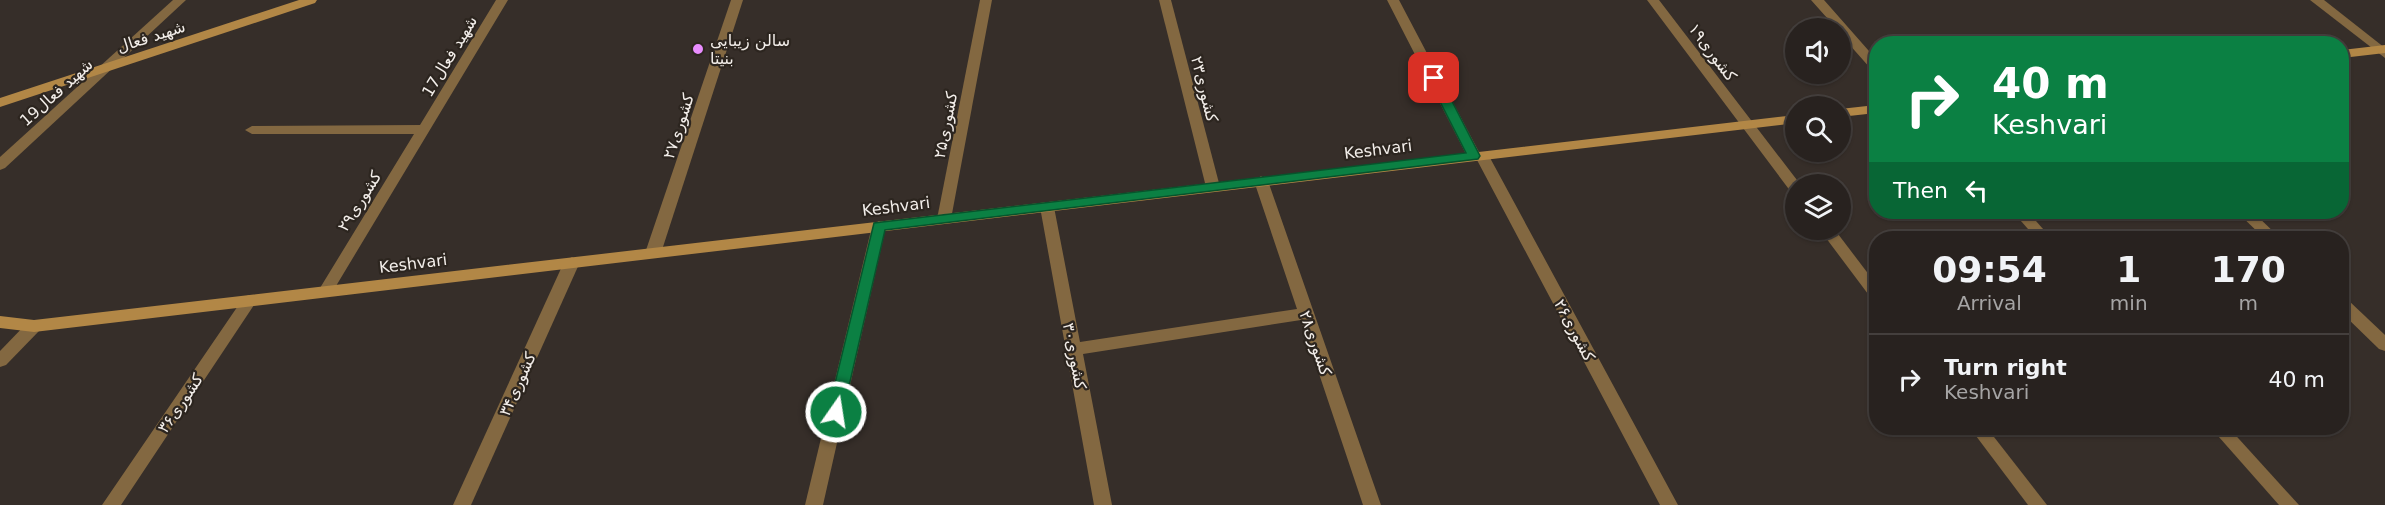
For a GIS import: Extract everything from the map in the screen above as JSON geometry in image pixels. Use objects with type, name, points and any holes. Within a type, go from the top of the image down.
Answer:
[{"type":"street","name":"19شهید فعال","points":[[0,165],[180,0]]},
{"type":"street","name":"شهید فعال","points":[[0,102],[311,0]]},
{"type":"street","name":"17شهید فعال","points":[[425,129],[502,0]]},
{"type":"street","name":"کشوری۲۵","points":[[944,219],[986,0]]},
{"type":"street","name":"کشوری۲۳","points":[[1165,0],[1213,187]]},
{"type":"street","name":"کشوری۲۶","points":[[1393,0],[1669,505]]},
{"type":"street","name":"۱۹کشوری","points":[[1653,0],[1785,175]]},
{"type":"street","points":[[1817,0],[1869,58]]},
{"type":"street","points":[[2316,0],[2383,51]]},
{"type":"street","name":"کشوری۲۷","points":[[653,253],[736,5]]},
{"type":"street","points":[[2349,53],[2383,51]]},
{"type":"street","points":[[1851,112],[1869,110]]},
{"type":"street","name":"Keshvari","points":[[0,322],[34,326],[1785,120]]},
{"type":"street","points":[[252,130],[425,129]]},
{"type":"street","name":"کشوری۲۹","points":[[325,292],[425,129]]},
{"type":"street","name":"کشوری۲۸","points":[[1261,181],[1372,505]]},
{"type":"street","name":"کشوری۳۰","points":[[1047,207],[1103,505]]},
{"type":"street","points":[[2026,219],[2038,231]]},
{"type":"street","points":[[2252,219],[2265,231]]},
{"type":"street","points":[[814,505],[879,226]]},
{"type":"street","points":[[1835,240],[1869,285]]},
{"type":"street","name":"کشوری۳۴","points":[[462,505],[572,262]]},
{"type":"street","name":"کشوری۳۶","points":[[111,505],[249,301]]},
{"type":"street","points":[[2349,311],[2385,345]]},
{"type":"street","points":[[1074,350],[1306,313]]},
{"type":"street","points":[[0,361],[34,326]]},
{"type":"street","points":[[1983,435],[2038,505]]},
{"type":"street","points":[[2225,435],[2290,505]]},
{"type":"place","name":"سالن زیبایی بنیتا","points":[[698,49]]},
{"type":"route","points":[[836,412],[879,226],[1474,156],[1434,78]]}]
